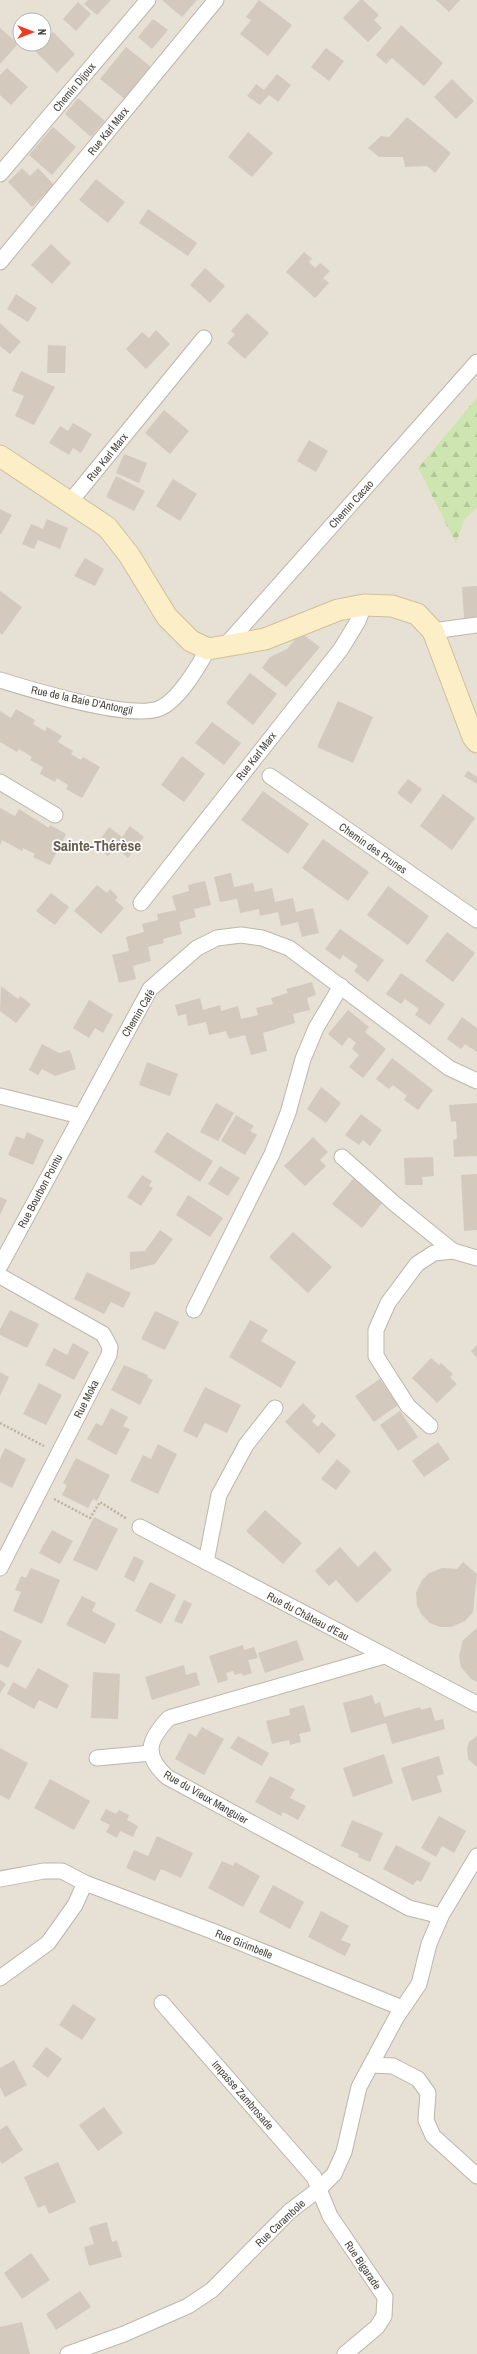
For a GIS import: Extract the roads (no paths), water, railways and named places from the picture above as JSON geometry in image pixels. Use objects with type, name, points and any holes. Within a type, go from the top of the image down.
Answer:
[{"type":"main road","points":[[0,456],[106,527],[129,555],[167,616],[191,641],[217,648],[265,639],[338,610],[364,605],[392,606],[417,614],[433,631],[473,737],[477,742]]},
{"type":"street","name":"Chemin Dijoux","points":[[0,174],[148,0]]},
{"type":"street","name":"Rue Karl Marx","points":[[0,262],[216,0]]},
{"type":"street","name":"Rue Karl Marx","points":[[70,502],[204,338]]},
{"type":"street","name":"Chemin Cacao","points":[[217,648],[477,362]]},
{"type":"street","name":"Rue Karl Marx","points":[[141,903],[341,649],[358,621],[364,605]]},
{"type":"street","points":[[433,631],[477,625]]},
{"type":"street","name":"Rue de la Baie D'Antongil","points":[[0,680],[35,690],[134,712],[158,708],[181,690],[217,648]]},
{"type":"street","name":"Chemin des Prunes","points":[[270,776],[477,920]]},
{"type":"street","points":[[0,782],[55,814]]},
{"type":"street","name":"Chemin Café","points":[[80,1116],[150,989],[197,948],[217,938],[241,935],[262,938],[289,948],[449,1068],[477,1081]]},
{"type":"street","points":[[194,1310],[272,1154],[288,1113],[303,1059],[316,1028],[341,986]]},
{"type":"street","points":[[0,1096],[80,1116]]},
{"type":"street","name":"Rue Bourbon Pointu","points":[[0,1266],[80,1116]]},
{"type":"street","points":[[342,1157],[395,1204],[453,1251]]},
{"type":"street","points":[[430,1426],[408,1406],[376,1356],[376,1330],[388,1304],[417,1264],[434,1253],[453,1251],[477,1258]]},
{"type":"street","name":"Rue Moka","points":[[0,1276],[103,1334],[108,1341],[109,1355],[0,1568]]},
{"type":"street","points":[[206,1562],[219,1495],[246,1445],[275,1408]]},
{"type":"street","name":"Rue du Château d'Eau","points":[[140,1527],[477,1704]]},
{"type":"street","points":[[97,1758],[151,1753],[155,1734],[169,1718],[384,1656]]},
{"type":"street","name":"Rue du Vieux Manguier","points":[[151,1753],[155,1766],[167,1777],[408,1908],[441,1916]]},
{"type":"street","name":"Rue Carambole","points":[[68,2354],[124,2334],[194,2302],[212,2290],[290,2211],[319,2189],[334,2174],[344,2152],[359,2087],[402,2008],[419,1984],[429,1944],[441,1916],[477,1856]]},
{"type":"street","name":"Rue Girimbelle","points":[[0,1879],[44,1871],[62,1871],[85,1883],[212,1931],[402,2008]]},
{"type":"street","points":[[0,1978],[48,1943],[75,1905],[85,1883]]},
{"type":"street","name":"Impasse Zambrosade","points":[[162,2004],[314,2176],[319,2189]]},
{"type":"street","points":[[370,2065],[393,2066],[418,2079],[428,2093],[426,2120],[433,2136],[477,2176]]},
{"type":"street","name":"Rue Bigarade","points":[[319,2189],[330,2216],[385,2297],[384,2316],[377,2327],[345,2354]]},
{"type":"district","name":"Sainte-Thérèse","points":[[97,846]]}]
